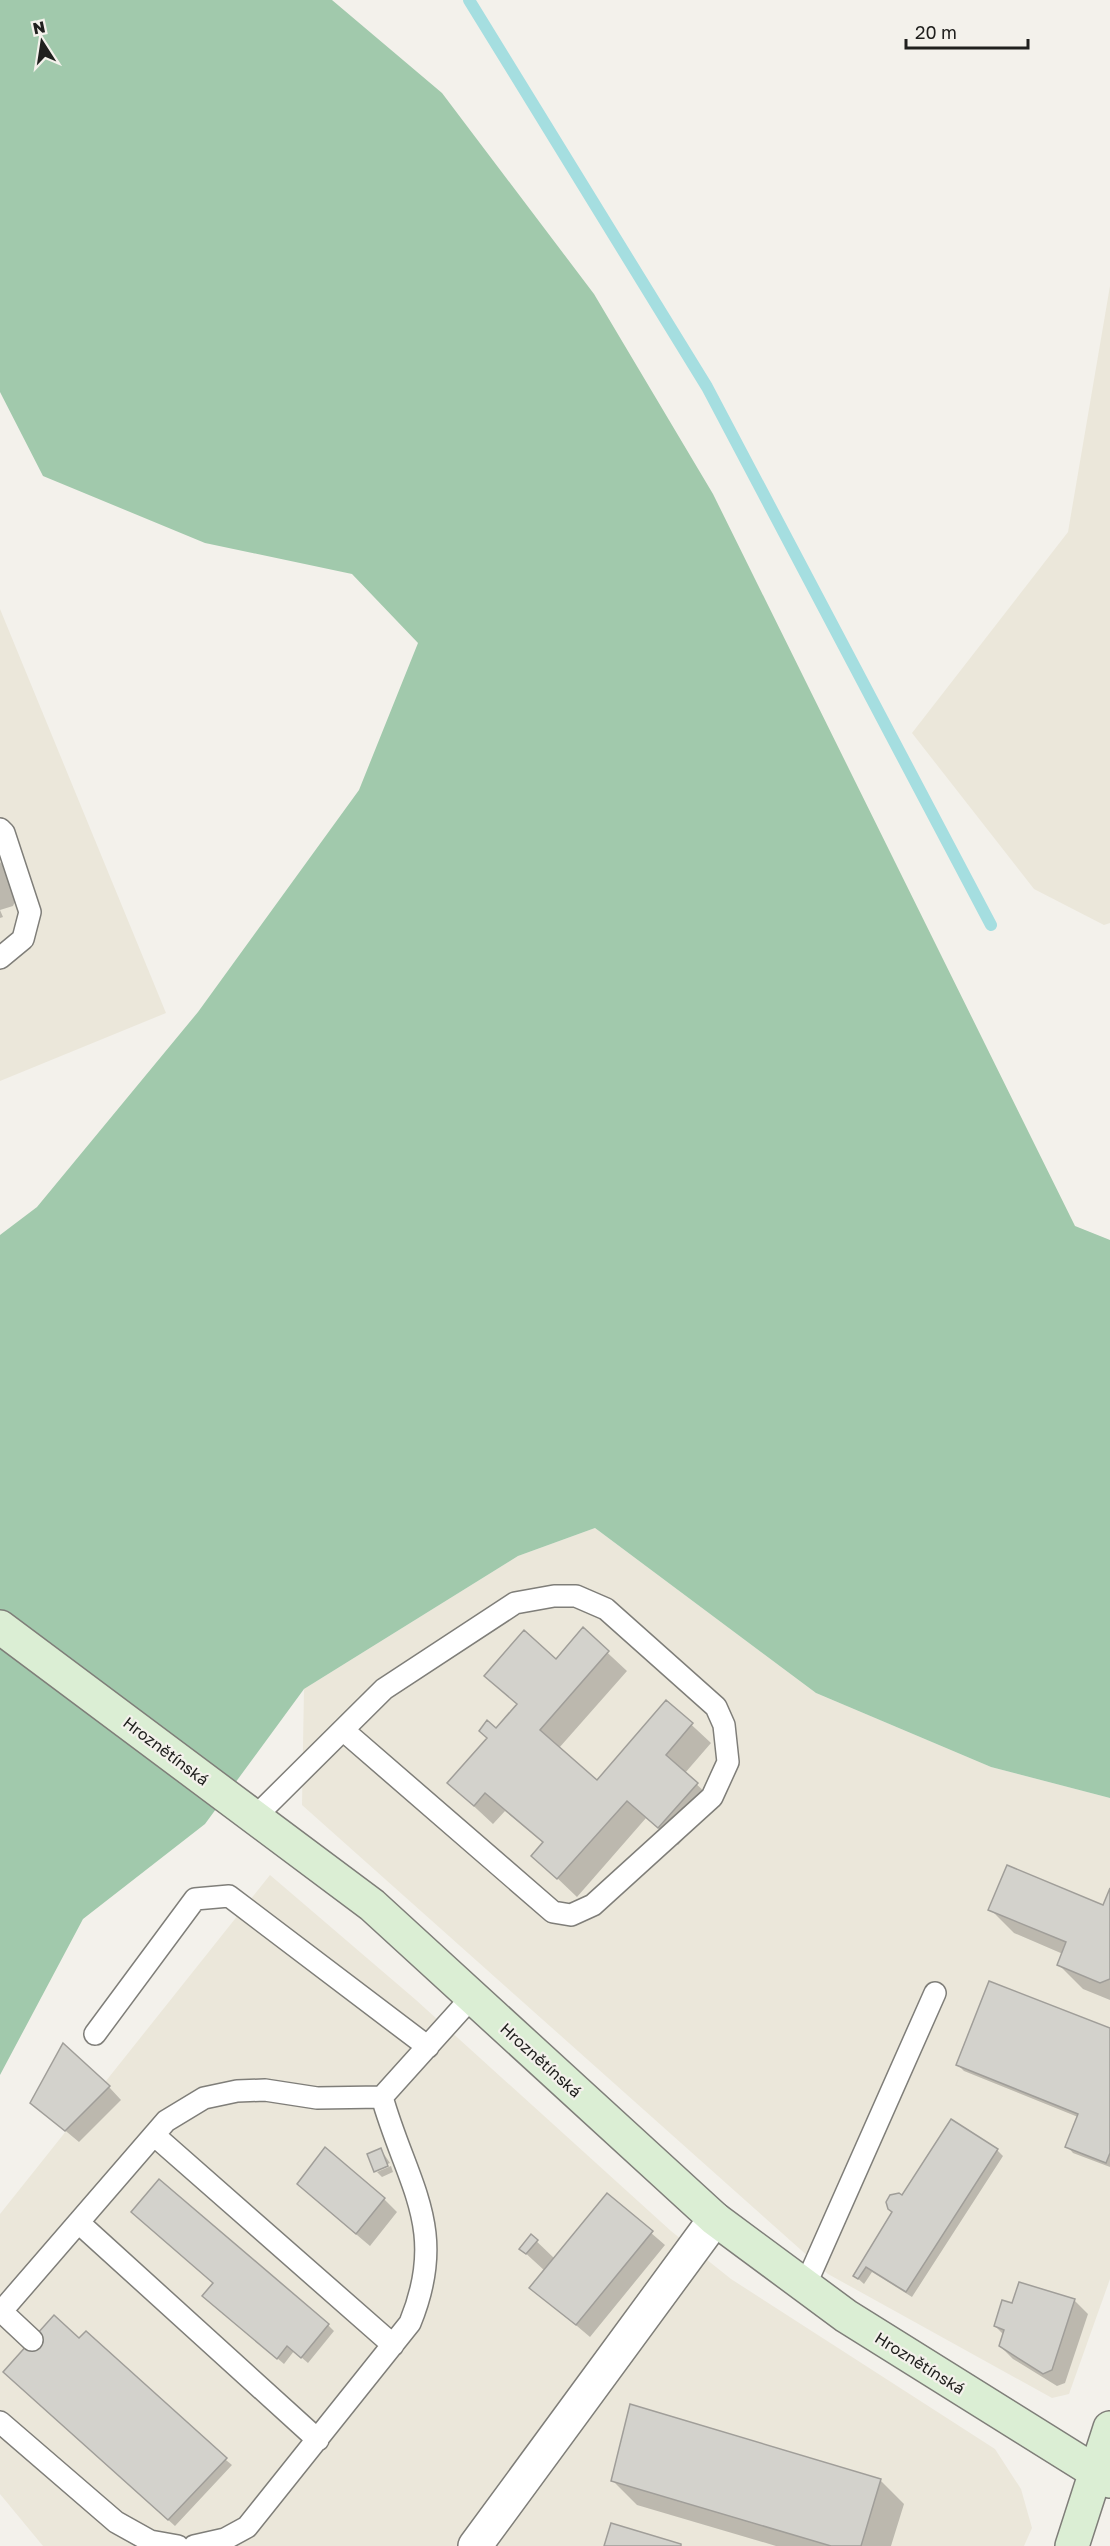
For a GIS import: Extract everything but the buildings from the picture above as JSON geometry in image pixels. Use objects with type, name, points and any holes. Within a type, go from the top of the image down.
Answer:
[{"type":"street","name":"Hroznětínská","points":[[0,1627],[372,1905],[715,2219],[846,2316],[1103,2477]]},
{"type":"street","points":[[475,2546],[715,2219]]},
{"type":"street","points":[[1072,2546],[1103,2477],[1110,2428]]},
{"type":"lane","points":[[0,830],[4,833],[30,912],[23,939],[0,958]]},
{"type":"lane","points":[[255,1817],[384,1689],[515,1602],[554,1596],[576,1596],[606,1609],[716,1707],[724,1725],[728,1762],[712,1797],[593,1905],[571,1915],[553,1912],[343,1730]]},
{"type":"lane","points":[[94,2034],[195,1899],[229,1896],[428,2047]]},
{"type":"lane","points":[[805,2286],[935,1993]]},
{"type":"lane","points":[[32,2340],[1,2312],[166,2121],[204,2098],[237,2091],[264,2090],[317,2098],[382,2097],[472,1997]]},
{"type":"lane","points":[[194,2546],[225,2539],[247,2527],[410,2323],[422,2294],[427,2267],[425,2230],[417,2193],[393,2136],[382,2097]]},
{"type":"lane","points":[[154,2135],[393,2345]]},
{"type":"lane","points":[[79,2223],[318,2440]]},
{"type":"lane","points":[[0,2422],[116,2522],[150,2541],[178,2546]]},
{"type":"shaded area","points":[[1110,286],[1110,923],[1104,925],[1034,889],[912,733],[1068,532]]},
{"type":"shaded area","points":[[0,609],[166,1013],[0,1081]]},
{"type":"shaded area","points":[[595,1528],[816,1693],[991,1767],[1110,1798],[1110,2279],[1069,2394],[1052,2398],[828,2274],[302,1805],[304,1689],[518,1556]]},
{"type":"shaded area","points":[[270,1875],[416,2000],[671,2231],[731,2279],[995,2449],[1021,2489],[1032,2528],[1024,2546],[43,2546],[0,2494],[0,2214]]},
{"type":"green space","points":[[0,0],[332,0],[442,93],[594,294],[713,494],[1075,1226],[1110,1240],[1110,1798],[991,1767],[816,1693],[595,1528],[518,1556],[304,1689],[205,1824],[83,1919],[0,2075],[0,1235],[37,1207],[198,1012],[359,790],[418,643],[352,574],[205,543],[43,476],[0,392]]},
{"type":"waterway","points":[[469,0],[707,387],[991,925]]}]
